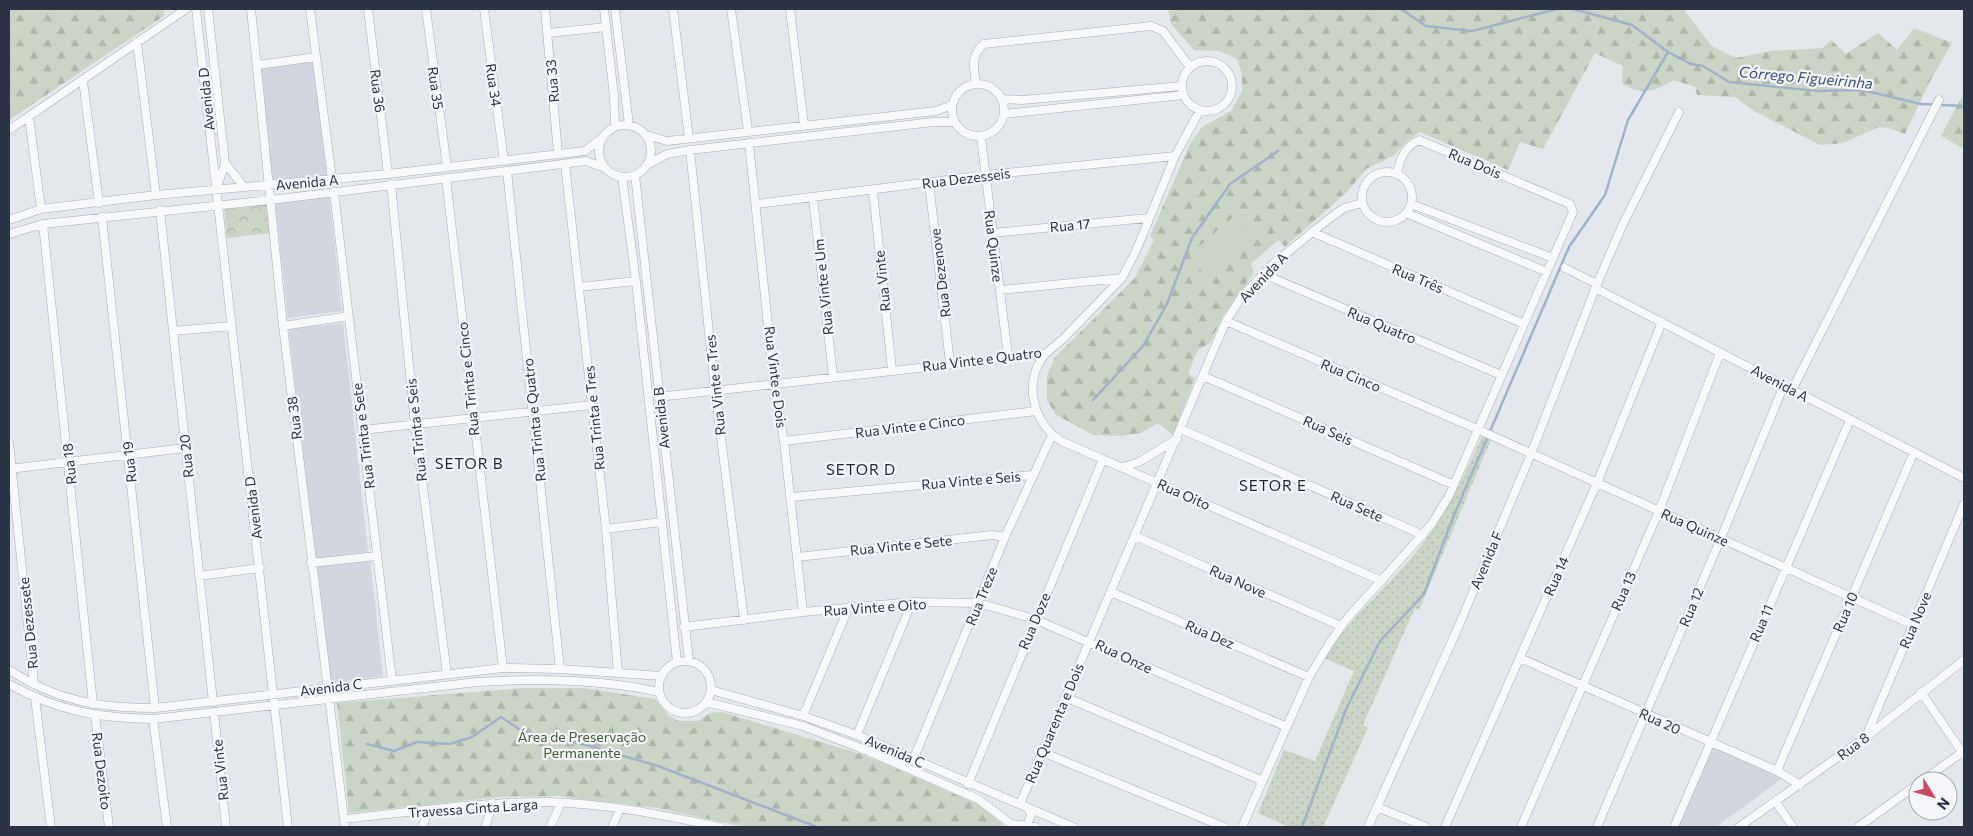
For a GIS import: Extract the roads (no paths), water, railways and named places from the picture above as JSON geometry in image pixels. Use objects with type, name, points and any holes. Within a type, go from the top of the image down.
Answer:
[{"type":"street","points":[[9,130],[186,9]]},
{"type":"street","name":"Avenida D","points":[[196,9],[288,827]]},
{"type":"street","name":"Avenida D","points":[[208,9],[225,163],[216,189]]},
{"type":"street","name":"Rua 38","points":[[251,9],[258,65],[282,326],[344,823]]},
{"type":"street","points":[[310,9],[332,179]]},
{"type":"street","name":"Rua 36","points":[[368,9],[388,174]]},
{"type":"street","name":"Rua 35","points":[[426,9],[447,167]]},
{"type":"street","name":"Rua 34","points":[[484,9],[504,160]]},
{"type":"street","name":"Rua 33","points":[[545,9],[558,153]]},
{"type":"street","points":[[604,9],[614,96],[615,126]]},
{"type":"street","points":[[615,9],[628,124]]},
{"type":"street","points":[[673,9],[689,138]]},
{"type":"street","points":[[731,9],[748,131]]},
{"type":"street","points":[[790,9],[804,125]]},
{"type":"street","points":[[976,84],[973,60],[977,49],[984,44],[1151,26],[1163,31],[1190,67]]},
{"type":"street","points":[[548,33],[606,27]]},
{"type":"street","points":[[137,42],[156,196]]},
{"type":"street","points":[[258,65],[316,57]]},
{"type":"street","points":[[1206,61],[1214,62],[1228,72],[1232,89],[1224,104],[1209,111],[1200,110],[1187,103],[1183,95],[1182,86],[1186,72],[1190,67],[1206,61]]},
{"type":"street","points":[[83,81],[99,203]]},
{"type":"street","points":[[976,84],[990,86],[1002,99],[1004,114],[996,130],[981,137],[966,134],[954,122],[952,105],[960,90],[976,84]]},
{"type":"street","points":[[1002,99],[1022,100],[1182,86]]},
{"type":"street","points":[[1004,114],[1183,95]]},
{"type":"street","points":[[1792,390],[1939,100]]},
{"type":"street","points":[[646,135],[667,141],[936,111],[952,105]]},
{"type":"street","name":"Rua Vinte e Quatro","points":[[658,396],[1008,356],[1044,354],[1064,340],[1122,278],[1136,250],[1175,156],[1200,110]]},
{"type":"street","name":"Avenida F","points":[[1368,827],[1457,630],[1531,454],[1596,286],[1623,224],[1679,112]]},
{"type":"street","points":[[29,116],[41,209]]},
{"type":"street","points":[[647,164],[651,150],[646,135],[642,130],[628,124],[615,126],[602,138],[599,154],[605,168],[611,173],[622,176],[635,175],[647,164],[667,154],[690,150],[932,122],[954,122]]},
{"type":"street","name":"Rua Quinze","points":[[981,137],[1008,356]]},
{"type":"street","name":"Avenida A","points":[[9,220],[41,209],[216,189],[388,174],[585,151],[602,138]]},
{"type":"street","name":"Rua Dois","points":[[1397,174],[1401,157],[1408,148],[1419,140],[1570,204],[1573,212],[1553,258]]},
{"type":"street","name":"Rua Vinte e Dois","points":[[750,143],[774,384],[784,441],[803,612]]},
{"type":"street","name":"Rua Vinte e Tres","points":[[690,150],[715,390],[744,620]]},
{"type":"street","name":"Rua Dezesseis","points":[[757,204],[872,191],[986,175],[1175,156]]},
{"type":"street","name":"Avenida A","points":[[9,234],[44,224],[160,210],[271,200],[586,161],[605,168]]},
{"type":"street","points":[[225,163],[244,187]]},
{"type":"street","name":"Rua Trinta e Tres","points":[[565,164],[606,530],[618,673]]},
{"type":"street","name":"Rua Trinta e Quatro","points":[[507,171],[560,669]]},
{"type":"street","points":[[1381,172],[1397,174],[1408,183],[1411,189],[1412,204],[1406,213],[1393,222],[1385,222],[1370,216],[1362,203],[1364,187],[1374,175],[1381,172]]},
{"type":"street","name":"Avenida B","points":[[635,175],[658,396],[689,661]]},
{"type":"street","name":"Avenida B","points":[[622,176],[636,281],[677,662]]},
{"type":"street","name":"Rua Trinta e Cinco","points":[[446,178],[472,419],[502,668]]},
{"type":"street","name":"Rua Dezenove","points":[[929,183],[950,363]]},
{"type":"street","name":"Rua Trinta e Seis","points":[[391,184],[415,425],[447,674]]},
{"type":"street","points":[[256,186],[257,201]]},
{"type":"street","name":"Rua Vinte","points":[[872,191],[892,370]]},
{"type":"street","name":"Rua Trinta e Sete","points":[[334,192],[392,680]]},
{"type":"street","name":"Rua Vinte e Um","points":[[813,198],[833,376]]},
{"type":"street","name":"Avenida A","points":[[1158,483],[1226,322],[1243,295],[1263,274],[1312,232],[1344,208],[1362,203]]},
{"type":"street","points":[[1242,827],[1310,677],[1341,626],[1423,535],[1444,504],[1553,258],[1412,204]]},
{"type":"street","name":"Rua 20","points":[[160,210],[184,448],[213,702]]},
{"type":"street","points":[[1406,213],[1547,272]]},
{"type":"street","name":"Rua 19","points":[[102,217],[155,708]]},
{"type":"street","name":"Rua 17","points":[[993,232],[1148,218]]},
{"type":"street","name":"Rua 18","points":[[44,224],[93,704]]},
{"type":"street","name":"Rua Três","points":[[1312,232],[1524,324]]},
{"type":"street","name":"Avenida A","points":[[1566,268],[1720,353],[1964,478]]},
{"type":"street","name":"Rua Quatro","points":[[1263,274],[1501,375]]},
{"type":"street","points":[[1000,290],[1122,278]]},
{"type":"street","points":[[579,287],[636,281]]},
{"type":"street","points":[[282,326],[349,316]]},
{"type":"street","name":"Rua Cinco","points":[[1226,322],[1477,428]]},
{"type":"street","name":"Rua 14","points":[[1446,827],[1597,483],[1662,322]]},
{"type":"street","points":[[173,330],[231,326]]},
{"type":"street","name":"Rua 13","points":[[1521,827],[1659,511],[1720,353]]},
{"type":"street","points":[[1044,354],[1035,369],[1033,388],[1036,411],[1052,435]]},
{"type":"street","name":"Rua Seis","points":[[1203,376],[1454,485]]},
{"type":"street","name":"Rua 12","points":[[1597,827],[1721,538],[1784,385]]},
{"type":"street","points":[[363,430],[592,405]]},
{"type":"street","name":"Rua Vinte e Cinco","points":[[784,441],[1036,411]]},
{"type":"street","name":"Rua 11","points":[[1674,827],[1850,420]]},
{"type":"street","name":"Rua Quinze","points":[[1477,428],[1531,454],[1913,624]]},
{"type":"street","name":"Rua Sete","points":[[1181,430],[1423,535]]},
{"type":"street","name":"Rua Oito","points":[[1052,435],[1382,581]]},
{"type":"street","name":"Rua Treze","points":[[914,758],[1005,537],[1052,435]]},
{"type":"street","points":[[1123,467],[1139,462],[1177,439]]},
{"type":"street","name":"Rua Dezessete","points":[[9,443],[10,469],[34,684]]},
{"type":"street","points":[[10,469],[184,448]]},
{"type":"street","name":"Rua 10","points":[[1777,771],[1914,452]]},
{"type":"street","name":"Rua Doze","points":[[968,784],[1034,619],[1103,459]]},
{"type":"street","name":"Rua Vinte e Seis","points":[[791,497],[1032,475]]},
{"type":"street","name":"Rua Onze","points":[[1158,483],[1090,642],[1287,727]]},
{"type":"street","name":"Rua Nove","points":[[1866,737],[1964,504]]},
{"type":"street","points":[[606,530],[661,522]]},
{"type":"street","name":"Rua Vinte e Sete","points":[[798,557],[992,535],[1005,537]]},
{"type":"street","name":"Rua Nove","points":[[1136,536],[1341,626]]},
{"type":"street","points":[[311,563],[377,556]]},
{"type":"street","points":[[199,576],[260,568]]},
{"type":"street","name":"Rua Dez","points":[[1111,592],[1310,677]]},
{"type":"street","points":[[857,735],[912,602]]},
{"type":"street","name":"Rua Vinte e Oito","points":[[684,627],[803,612],[912,602],[978,603],[1034,619],[1090,642]]},
{"type":"street","points":[[804,716],[848,609]]},
{"type":"street","name":"Rua Quarenta e Dois","points":[[1020,804],[1090,642]]},
{"type":"street","name":"Rua 20","points":[[1520,658],[1709,743],[1777,771],[1800,785]]},
{"type":"street","name":"Rua 8","points":[[1739,827],[1866,737],[1964,660]]},
{"type":"street","points":[[689,661],[702,666],[708,673],[711,690],[706,702],[697,710],[681,713],[667,706],[659,692],[662,676],[668,667],[677,662],[689,661]]},
{"type":"street","name":"Avenida C","points":[[9,670],[56,696],[118,708],[155,708],[213,702],[326,687],[502,668],[560,669],[662,676]]},
{"type":"street","name":"Avenida C","points":[[9,684],[34,698],[69,710],[95,715],[153,719],[514,680],[608,684],[659,692]]},
{"type":"street","name":"Avenida C","points":[[711,690],[804,716],[857,735],[914,758],[968,784],[1073,827]]},
{"type":"street","points":[[1921,692],[1964,753],[1937,771]]},
{"type":"street","points":[[1065,697],[1263,780]]},
{"type":"street","points":[[34,698],[51,827]]},
{"type":"street","name":"Avenida C","points":[[706,702],[803,726],[868,751],[978,799],[1011,824],[1036,827]]},
{"type":"street","name":"Rua Vinte","points":[[214,712],[226,827]]},
{"type":"street","name":"Rua Dezoito","points":[[95,715],[109,827]]},
{"type":"street","points":[[153,719],[167,827]]},
{"type":"street","points":[[1042,752],[1224,827]]},
{"type":"street","points":[[1858,827],[1908,791]]},
{"type":"street","points":[[1775,800],[1793,827]]},
{"type":"street","points":[[1002,817],[1000,807],[1004,802],[1010,801]]},
{"type":"street","points":[[485,827],[492,803]]},
{"type":"street","name":"Travessa Cinta Larga","points":[[344,823],[492,803],[561,803],[620,809],[720,827]]},
{"type":"street","points":[[550,827],[561,803]]},
{"type":"street","points":[[1378,807],[1426,827]]},
{"type":"street","points":[[1026,826],[1031,815],[1028,808]]},
{"type":"street","points":[[612,827],[620,809]]},
{"type":"street","points":[[422,827],[429,810]]},
{"type":"street","points":[[675,827],[679,819]]},
{"type":"waterway","name":"Córrego Figueirinha","points":[[1401,9],[1426,26],[1472,31],[1557,9]]},
{"type":"waterway","name":"Córrego Figueirinha","points":[[1573,9],[1632,25],[1668,52],[1691,64],[1703,66],[1729,82],[1818,91],[1862,90],[1921,104],[1964,106]]},
{"type":"waterway","points":[[1302,827],[1346,709],[1380,641],[1424,594],[1452,520],[1569,247],[1605,195],[1628,120],[1668,52]]},
{"type":"waterway","points":[[1093,400],[1143,346],[1167,304],[1192,238],[1230,184],[1278,151]]},
{"type":"waterway","points":[[367,744],[394,751],[417,742],[450,744],[472,737],[501,717],[522,731],[547,740],[579,743],[658,766],[817,827]]},
{"type":"district","name":"SETOR B","points":[[469,463]]},
{"type":"district","name":"SETOR D","points":[[861,469]]},
{"type":"district","name":"SETOR E","points":[[1273,485]]},
{"type":"park label","name":"Área de Preservação Permanente","points":[[582,744]]}]
